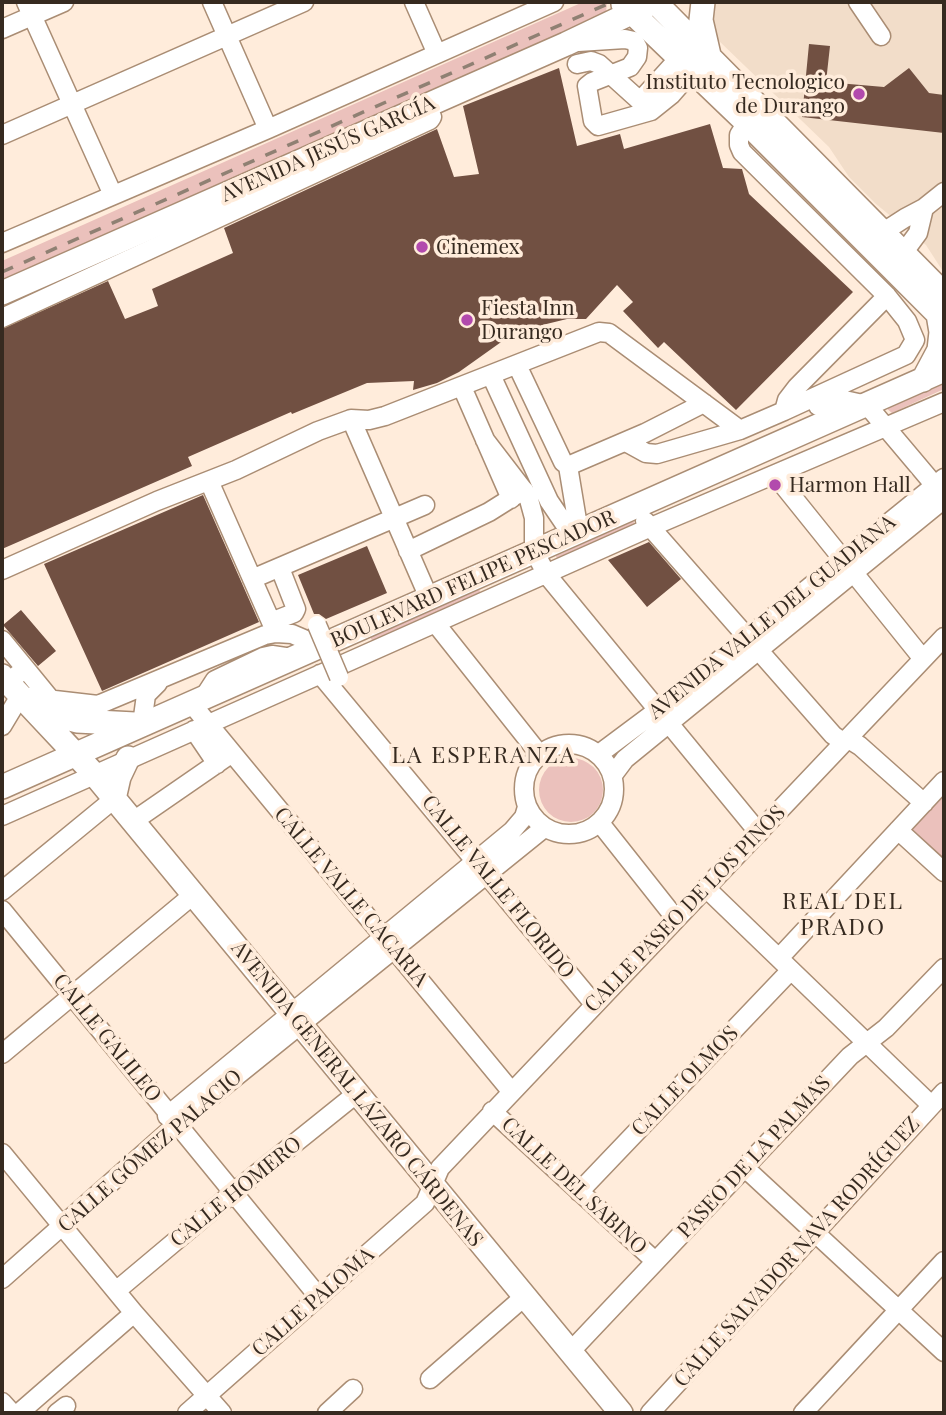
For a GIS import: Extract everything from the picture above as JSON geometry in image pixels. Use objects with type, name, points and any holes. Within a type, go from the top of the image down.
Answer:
[{"type":"main road","name":"AVENIDA JESÚS GARCÍA","points":[[2,293],[209,212],[427,105],[572,54],[626,7],[654,2]]},
{"type":"main road","points":[[654,2],[709,55],[753,114],[897,258],[942,310],[939,350],[923,380]]},
{"type":"main road","points":[[703,2],[701,20],[709,55]]},
{"type":"main road","points":[[626,7],[686,65],[753,114]]},
{"type":"main road","name":"BOULEVARD FELIPE PESCADOR","points":[[2,787],[292,658],[318,635],[429,598],[944,370]]},
{"type":"main road","points":[[23,689],[77,721],[142,724]]},
{"type":"main road","name":"AVENIDA GENERAL LÁZARO CÁRDENAS","points":[[23,689],[621,1413]]},
{"type":"main road","points":[[114,799],[119,777],[128,758]]},
{"type":"street","points":[[2,29],[29,9],[64,2]]},
{"type":"street","points":[[212,2],[268,129]]},
{"type":"street","points":[[2,135],[304,2]]},
{"type":"street","points":[[414,2],[437,54]]},
{"type":"street","name":"AVENIDA JESÚS GARCÍA","points":[[2,243],[554,2]]},
{"type":"street","points":[[858,2],[881,36]]},
{"type":"street","points":[[29,9],[114,195]]},
{"type":"street","points":[[572,54],[625,38],[634,41],[638,52],[635,63],[587,86],[594,124],[601,127],[646,106],[686,65]]},
{"type":"street","points":[[572,54],[595,62],[646,106]]},
{"type":"street","points":[[626,442],[646,453],[657,454],[740,430],[906,355],[912,348],[914,334],[887,296],[743,152],[739,145],[739,135],[753,114]]},
{"type":"street","points":[[876,237],[924,208],[944,192]]},
{"type":"street","points":[[897,258],[918,233],[924,208]]},
{"type":"street","points":[[2,318],[209,212]]},
{"type":"street","points":[[784,411],[787,400],[797,387],[887,296]]},
{"type":"street","points":[[2,570],[318,431],[351,419],[374,420],[595,333],[605,332],[740,430]]},
{"type":"street","points":[[517,365],[566,464],[576,533]]},
{"type":"street","points":[[491,375],[549,502],[576,533]]},
{"type":"street","points":[[462,387],[485,440],[517,495]]},
{"type":"street","points":[[784,411],[792,417],[835,400],[867,405],[942,490]]},
{"type":"street","name":"BOULEVARD FELIPE PESCADOR","points":[[2,816],[651,527],[944,402]]},
{"type":"street","points":[[566,464],[626,442],[704,403]]},
{"type":"street","points":[[351,419],[429,598]]},
{"type":"street","points":[[775,474],[923,659]]},
{"type":"street","points":[[209,481],[273,627],[303,637],[318,635],[339,677]]},
{"type":"street","name":"AVENIDA VALLE DEL GUADIANA","points":[[613,775],[664,717],[942,490]]},
{"type":"street","points":[[408,551],[517,495],[528,496],[534,518],[534,551],[547,575],[759,833]]},
{"type":"street","points":[[252,579],[425,505]]},
{"type":"street","points":[[632,509],[651,527],[833,735],[860,746],[924,803]]},
{"type":"street","points":[[23,689],[98,705],[122,697],[273,627],[296,609],[280,568]]},
{"type":"street","points":[[436,624],[540,755]]},
{"type":"street","name":"CALLE PASEO DE LOS PINOS","points":[[433,1186],[440,1168],[492,1111],[944,637]]},
{"type":"street","points":[[2,640],[23,689]]},
{"type":"street","points":[[142,724],[146,695],[172,673]]},
{"type":"street","name":"CALLE VALLE FLORIDO","points":[[320,674],[594,1004]]},
{"type":"street","points":[[2,738],[2,729],[23,689]]},
{"type":"street","name":"CALLE VALLE CACARIA","points":[[197,700],[201,727],[233,753],[511,1091]]},
{"type":"street","name":"AVENIDA VALLE DEL GUADIANA","points":[[599,754],[664,717]]},
{"type":"street","points":[[201,727],[217,764]]},
{"type":"street","points":[[569,744],[585,747],[599,754],[613,775],[615,788],[614,801],[608,813],[600,823],[579,834],[567,835],[544,828],[527,807],[524,793],[525,779],[531,766],[540,755],[554,747],[569,744]]},
{"type":"street","points":[[132,822],[233,753]]},
{"type":"street","name":"CALLE OLMOS","points":[[579,1192],[785,964],[898,830],[944,781]]},
{"type":"street","points":[[2,891],[114,799]]},
{"type":"street","points":[[482,867],[519,824],[527,807]]},
{"type":"street","points":[[600,823],[676,919]]},
{"type":"street","points":[[296,1020],[482,867],[544,828]]},
{"type":"street","points":[[898,830],[944,872]]},
{"type":"street","points":[[706,888],[931,1105]]},
{"type":"street","points":[[2,1054],[193,895]]},
{"type":"street","name":"CALLE GALILEO","points":[[2,909],[318,1296]]},
{"type":"street","name":"PASEO DE LA PALMAS","points":[[570,1352],[850,1056],[886,1028],[944,968]]},
{"type":"street","name":"CALLE GÓMEZ PALACIO","points":[[2,1279],[173,1119],[296,1020]]},
{"type":"street","name":"CALLE SALVADOR NAVA RODRÍGUEZ","points":[[650,1413],[944,1092]]},
{"type":"street","name":"CALLE HOMERO","points":[[116,1291],[356,1094]]},
{"type":"street","name":"CALLE DEL SABINO","points":[[492,1111],[655,1261]]},
{"type":"street","points":[[2,1153],[134,1313],[222,1413]]},
{"type":"street","points":[[744,1167],[944,1352]]},
{"type":"street","name":"CALLE PALOMA","points":[[187,1413],[425,1203],[433,1186]]},
{"type":"street","name":"CALLE GÓMEZ PALACIO","points":[[2,1265],[60,1222]]},
{"type":"street","points":[[803,1413],[944,1261]]},
{"type":"street","points":[[430,1379],[524,1297]]},
{"type":"street","points":[[19,1413],[134,1313]]},
{"type":"street","points":[[327,1413],[353,1389]]},
{"type":"street","points":[[2,1402],[12,1413]]},
{"type":"shaded area","points":[[583,2],[607,2],[606,13],[2,281],[2,261]]},
{"type":"shaded area","name":"Instituto Tecnologico de Durango","points":[[715,2],[944,2],[944,273],[926,245],[876,204],[849,177],[829,147],[718,40],[713,29],[712,8]]},
{"type":"shaded area","points":[[944,381],[944,389],[892,413],[886,408]]},
{"type":"shaded area","points":[[633,521],[636,526],[558,561],[556,556]]},
{"type":"shaded area","points":[[479,589],[481,594],[373,642],[370,637]]},
{"type":"shaded area","points":[[571,758],[594,767],[603,790],[594,813],[571,822],[548,813],[539,790],[548,767]]},
{"type":"shaded area","points":[[944,788],[944,864],[907,828]]},
{"type":"building","points":[[809,44],[830,46],[826,82],[884,87],[909,68],[929,93],[944,95],[944,133],[802,117]]},
{"type":"building","points":[[559,68],[577,146],[620,134],[624,149],[710,124],[723,168],[742,169],[749,194],[853,292],[736,410],[664,342],[658,348],[623,311],[633,302],[617,285],[586,319],[567,319],[530,328],[504,340],[459,372],[437,383],[413,390],[414,381],[367,383],[292,414],[291,412],[188,457],[192,466],[2,549],[2,329],[108,281],[125,319],[158,306],[152,289],[233,253],[224,228],[437,129],[454,177],[479,174],[463,106]]},
{"type":"building","points":[[203,495],[259,622],[102,691],[44,564]]},
{"type":"building","points":[[649,542],[681,579],[647,607],[608,560]]},
{"type":"building","points":[[367,546],[387,593],[326,619],[314,614],[298,575]]},
{"type":"building","points":[[21,610],[56,651],[38,666],[3,625]]},
{"type":"railway","points":[[2,272],[612,2]]},
{"type":"place","name":"Instituto Tecnologico de Durango","points":[[859,94]]},
{"type":"place","name":"Cinemex","points":[[422,247]]},
{"type":"place","name":"Fiesta Inn Durango","points":[[467,320]]},
{"type":"place","name":"Harmon Hall","points":[[775,485]]},
{"type":"district","name":"LA ESPERANZA","points":[[484,756]]},
{"type":"district","name":"REAL DEL PRADO","points":[[843,915]]}]
